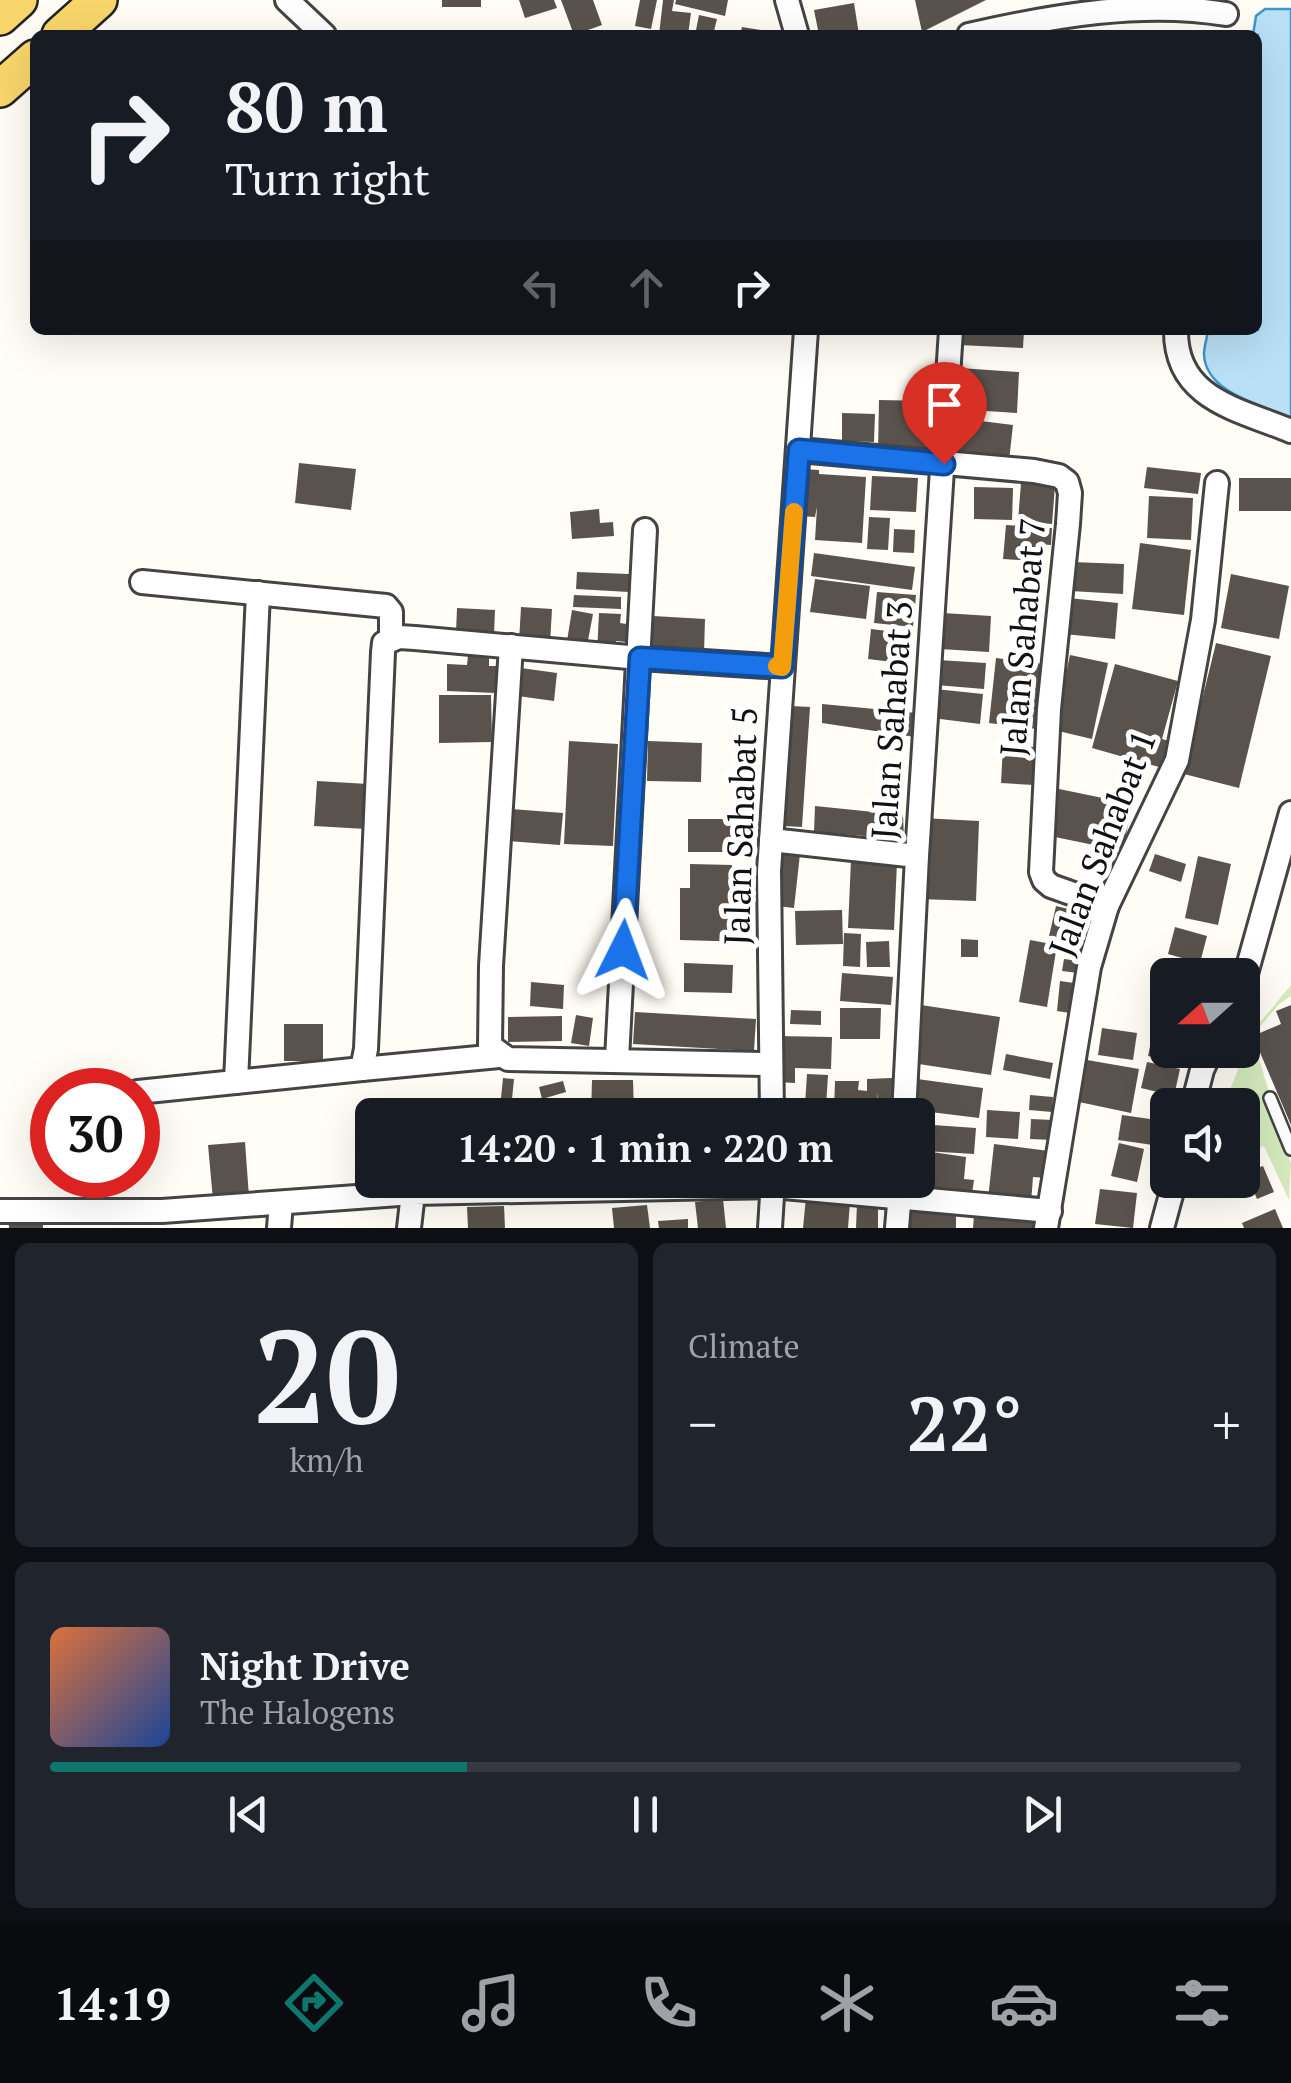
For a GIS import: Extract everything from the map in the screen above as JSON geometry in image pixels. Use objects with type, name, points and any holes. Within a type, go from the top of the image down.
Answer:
[{"type":"main road","points":[[0,17],[20,0]]},
{"type":"main road","points":[[66,30],[99,0]]},
{"type":"street","points":[[287,0],[319,30]]},
{"type":"street","points":[[786,0],[795,30]]},
{"type":"street","points":[[985,30],[1047,10],[1162,7],[1226,16]]},
{"type":"street","name":"Jalan Sahabat 5","points":[[771,1098],[771,840],[806,335]]},
{"type":"street","name":"Jalan Sahabat 3","points":[[905,1098],[951,335]]},
{"type":"street","points":[[1176,335],[1177,355],[1196,387],[1223,403],[1291,431]]},
{"type":"street","name":"Jalan Sahabat 7","points":[[799,450],[1047,473],[1067,482],[1069,508],[1048,709],[1041,872],[1051,886],[1107,906]]},
{"type":"street","name":"Jalan Sahabat 1","points":[[1048,1219],[1082,1000],[1107,906],[1177,760],[1204,620],[1217,483]]},
{"type":"street","points":[[617,1059],[646,530]]},
{"type":"street","points":[[142,582],[386,606],[390,612],[391,638]]},
{"type":"street","points":[[236,1082],[258,593]]},
{"type":"street","points":[[362,1068],[366,1049],[384,643],[391,638],[415,638],[782,667]]},
{"type":"street","points":[[499,1056],[490,1046],[489,1027],[511,646]]},
{"type":"street","points":[[1250,958],[1291,814]]},
{"type":"street","points":[[771,840],[917,856]]},
{"type":"street","points":[[160,1090],[499,1056],[770,1064]]},
{"type":"street","points":[[935,1195],[1048,1219]]},
{"type":"street","points":[[0,1211],[161,1220],[355,1197]]},
{"type":"street","points":[[408,1228],[412,1198]]},
{"type":"street","points":[[770,1228],[772,1198]]},
{"type":"street","points":[[897,1228],[900,1198]]},
{"type":"street","points":[[1162,1228],[1170,1198]]},
{"type":"street","points":[[279,1228],[281,1203]]},
{"type":"lane","points":[[1270,1098],[1291,1149]]},
{"type":"green space","points":[[1291,985],[1291,996],[1260,1027]]},
{"type":"green space","points":[[1260,1062],[1291,1164],[1289,1200],[1264,1146],[1260,1148],[1260,1088],[1231,1088],[1238,1068],[1260,1068]]},
{"type":"water","points":[[1265,9],[1291,9],[1291,418],[1224,388],[1214,379],[1204,354],[1207,335],[1262,335],[1262,30],[1254,30],[1256,16]]},
{"type":"building","points":[[442,0],[481,0],[481,7],[442,7]]},
{"type":"building","points":[[519,0],[554,0],[557,8],[525,18]]},
{"type":"building","points":[[561,0],[593,0],[602,25],[572,30]]},
{"type":"building","points":[[640,0],[657,0],[651,29],[635,26]]},
{"type":"building","points":[[663,0],[674,0],[672,11],[691,13],[689,30],[660,30]]},
{"type":"building","points":[[676,0],[728,0],[725,16],[675,4]]},
{"type":"building","points":[[915,0],[986,0],[926,30],[922,30]]},
{"type":"building","points":[[854,3],[858,30],[818,30],[814,10]]},
{"type":"building","points":[[699,15],[717,19],[714,30],[696,30]]},
{"type":"building","points":[[959,335],[1024,335],[1023,348],[959,345]]},
{"type":"building","points":[[959,368],[1019,372],[1017,413],[956,409]]},
{"type":"building","points":[[879,400],[929,401],[928,454],[878,453]]},
{"type":"building","points":[[842,413],[875,414],[874,442],[842,441]]},
{"type":"building","points":[[957,418],[1013,425],[1009,461],[953,455]]},
{"type":"building","points":[[299,463],[356,469],[351,510],[295,503]]},
{"type":"building","points":[[1147,467],[1201,473],[1198,494],[1144,488]]},
{"type":"building","points":[[802,469],[866,477],[862,543],[815,540],[817,507],[815,517],[799,516]]},
{"type":"building","points":[[872,476],[918,478],[916,512],[870,510]]},
{"type":"building","points":[[1239,478],[1291,478],[1291,511],[1239,511]]},
{"type":"building","points":[[1021,483],[1055,486],[1052,524],[1018,521]]},
{"type":"building","points":[[974,487],[1013,488],[1012,520],[974,519]]},
{"type":"building","points":[[1149,496],[1193,498],[1191,540],[1147,538]]},
{"type":"building","points":[[599,509],[600,523],[613,522],[614,536],[572,539],[570,512]]},
{"type":"building","points":[[869,517],[890,518],[888,550],[867,549]]},
{"type":"building","points":[[1006,525],[1052,528],[1051,545],[1036,544],[1035,561],[1003,559]]},
{"type":"building","points":[[894,529],[915,530],[914,553],[893,552]]},
{"type":"building","points":[[1140,543],[1191,550],[1184,615],[1132,609]]},
{"type":"building","points":[[814,553],[915,567],[912,590],[811,576]]},
{"type":"building","points":[[1072,562],[1124,564],[1123,594],[1070,591]]},
{"type":"building","points":[[577,572],[629,574],[629,592],[576,589]]},
{"type":"building","points":[[1231,574],[1289,586],[1279,639],[1221,628]]},
{"type":"building","points":[[815,579],[870,586],[866,619],[810,612]]},
{"type":"building","points":[[877,592],[916,595],[913,627],[874,623]]},
{"type":"building","points":[[574,595],[621,597],[621,609],[573,607]]},
{"type":"building","points":[[1068,598],[1118,603],[1115,639],[1064,634]]},
{"type":"building","points":[[521,607],[552,609],[550,644],[519,642]]},
{"type":"building","points":[[457,608],[495,610],[494,635],[456,633]]},
{"type":"building","points":[[572,610],[593,614],[586,651],[566,647]]},
{"type":"building","points":[[599,613],[621,614],[620,623],[627,624],[626,642],[616,641],[615,654],[597,653]]},
{"type":"building","points":[[943,613],[991,616],[989,652],[940,649]]},
{"type":"building","points":[[653,616],[705,619],[704,653],[651,650]]},
{"type":"building","points":[[871,629],[912,634],[909,664],[868,659]]},
{"type":"building","points":[[1216,643],[1271,656],[1239,788],[1184,774]]},
{"type":"building","points":[[468,655],[489,656],[489,666],[497,666],[496,693],[447,691],[447,664],[467,665]]},
{"type":"building","points":[[1070,655],[1108,663],[1092,739],[1054,730]]},
{"type":"building","points":[[996,658],[1044,664],[1037,729],[989,723]]},
{"type":"building","points":[[938,660],[986,663],[984,689],[936,685]]},
{"type":"building","points":[[1115,664],[1178,681],[1162,739],[1173,742],[1166,769],[1092,748]]},
{"type":"building","points":[[521,668],[557,673],[554,701],[518,696]]},
{"type":"building","points":[[935,689],[983,694],[980,724],[932,718]]},
{"type":"building","points":[[439,695],[491,695],[492,742],[439,743]]},
{"type":"building","points":[[822,704],[917,713],[915,737],[822,723]]},
{"type":"building","points":[[791,706],[810,707],[802,827],[783,826]]},
{"type":"building","points":[[569,741],[618,744],[613,846],[564,844]]},
{"type":"building","points":[[648,741],[702,743],[701,782],[647,781]]},
{"type":"building","points":[[1003,746],[1036,747],[1034,785],[1001,783]]},
{"type":"building","points":[[317,781],[368,784],[366,829],[314,826]]},
{"type":"building","points":[[1059,789],[1132,804],[1123,851],[1050,836]]},
{"type":"building","points":[[815,806],[903,815],[904,839],[814,832]]},
{"type":"building","points":[[511,809],[563,813],[560,845],[508,841]]},
{"type":"building","points":[[922,818],[979,821],[976,901],[919,899]]},
{"type":"building","points":[[688,819],[750,819],[749,841],[737,841],[737,852],[688,852]]},
{"type":"building","points":[[784,843],[801,845],[794,908],[777,906]]},
{"type":"building","points":[[1155,854],[1186,864],[1181,882],[1149,871]]},
{"type":"building","points":[[1198,856],[1231,864],[1218,925],[1185,918]]},
{"type":"building","points":[[851,860],[897,862],[894,930],[848,928]]},
{"type":"building","points":[[690,864],[732,865],[732,889],[749,889],[749,942],[680,940],[680,888],[690,888]]},
{"type":"building","points":[[1056,906],[1085,913],[1078,943],[1049,936]]},
{"type":"building","points":[[842,910],[843,944],[796,945],[795,911]]},
{"type":"building","points":[[1175,927],[1207,936],[1201,958],[1168,954]]},
{"type":"building","points":[[844,933],[861,934],[860,967],[843,966]]},
{"type":"building","points":[[961,939],[978,940],[978,957],[961,957]]},
{"type":"building","points":[[1030,940],[1057,945],[1047,1007],[1019,1002]]},
{"type":"building","points":[[889,941],[890,967],[867,967],[866,942]]},
{"type":"building","points":[[1064,959],[1080,961],[1078,973],[1062,971]]},
{"type":"building","points":[[684,963],[733,965],[732,993],[684,992]]},
{"type":"building","points":[[842,973],[893,977],[891,1005],[840,1001]]},
{"type":"building","points":[[1060,981],[1074,983],[1070,1013],[1057,1011]]},
{"type":"building","points":[[531,982],[564,985],[563,1009],[530,1006]]},
{"type":"building","points":[[921,1005],[1000,1017],[991,1075],[912,1063]]},
{"type":"building","points":[[1291,1005],[1291,1125],[1260,1052],[1260,1033],[1281,1024],[1276,1011]]},
{"type":"building","points":[[840,1008],[881,1008],[880,1039],[840,1039]]},
{"type":"building","points":[[791,1010],[821,1011],[821,1025],[790,1024]]},
{"type":"building","points":[[635,1012],[756,1019],[754,1051],[633,1044]]},
{"type":"building","points":[[576,1015],[593,1018],[589,1046],[571,1043]]},
{"type":"building","points":[[562,1016],[562,1041],[508,1042],[508,1017]]},
{"type":"building","points":[[284,1024],[323,1024],[323,1061],[284,1061]]},
{"type":"building","points":[[1102,1028],[1137,1033],[1133,1060],[1098,1055]]},
{"type":"building","points":[[776,1036],[832,1037],[831,1069],[795,1068],[795,1083],[776,1082]]},
{"type":"building","points":[[1006,1054],[1053,1063],[1050,1079],[1003,1070]]},
{"type":"building","points":[[1087,1060],[1139,1069],[1131,1113],[1079,1102]]},
{"type":"building","points":[[1147,1062],[1150,1068],[1180,1069],[1176,1088],[1141,1088]]},
{"type":"building","points":[[807,1074],[828,1075],[827,1098],[805,1098]]},
{"type":"building","points":[[503,1078],[514,1079],[512,1098],[501,1098]]},
{"type":"building","points":[[892,1078],[893,1098],[878,1098],[878,1093],[878,1098],[834,1098],[835,1081],[859,1081],[858,1090],[867,1091],[867,1079]]},
{"type":"building","points":[[910,1078],[983,1088],[979,1118],[935,1113],[935,1098],[907,1098]]},
{"type":"building","points":[[592,1080],[633,1080],[634,1098],[591,1098]]},
{"type":"building","points":[[563,1081],[566,1092],[542,1098],[539,1087]]},
{"type":"building","points":[[1030,1095],[1053,1097],[1052,1112],[1029,1110]]},
{"type":"building","points":[[987,1110],[1020,1112],[1018,1139],[986,1137]]},
{"type":"building","points":[[1122,1115],[1150,1119],[1150,1145],[1118,1140]]},
{"type":"building","points":[[1031,1119],[1053,1120],[1052,1140],[1030,1139]]},
{"type":"building","points":[[935,1125],[976,1128],[974,1154],[935,1152]]},
{"type":"building","points":[[245,1142],[249,1197],[213,1200],[208,1145]]},
{"type":"building","points":[[1119,1143],[1144,1149],[1137,1182],[1111,1176]]},
{"type":"building","points":[[994,1144],[1049,1151],[1046,1178],[1033,1177],[1031,1203],[988,1199]]},
{"type":"building","points":[[935,1152],[966,1157],[964,1179],[974,1180],[971,1201],[935,1197]]},
{"type":"building","points":[[1263,1166],[1274,1192],[1260,1198]]},
{"type":"building","points":[[1100,1189],[1137,1193],[1133,1228],[1095,1224]]},
{"type":"building","points":[[806,1198],[850,1202],[848,1228],[803,1228]]},
{"type":"building","points":[[723,1199],[726,1228],[698,1228],[695,1202]]},
{"type":"building","points":[[857,1204],[878,1204],[878,1228],[856,1228]]},
{"type":"building","points":[[647,1205],[650,1228],[614,1228],[612,1208]]},
{"type":"building","points":[[504,1206],[505,1228],[468,1228],[467,1207]]},
{"type":"building","points":[[1275,1209],[1283,1228],[1244,1228],[1242,1223]]},
{"type":"building","points":[[956,1210],[956,1228],[907,1228],[907,1211]]},
{"type":"building","points":[[974,1214],[1035,1219],[1034,1228],[973,1228]]},
{"type":"building","points":[[8,1215],[43,1215],[43,1228],[9,1228]]},
{"type":"building","points":[[688,1219],[688,1228],[659,1228],[658,1221]]},
{"type":"slow traffic","points":[[777,666],[782,667],[794,512]]},
{"type":"route","points":[[623,950],[640,658],[782,667],[799,450],[944,464]]}]
